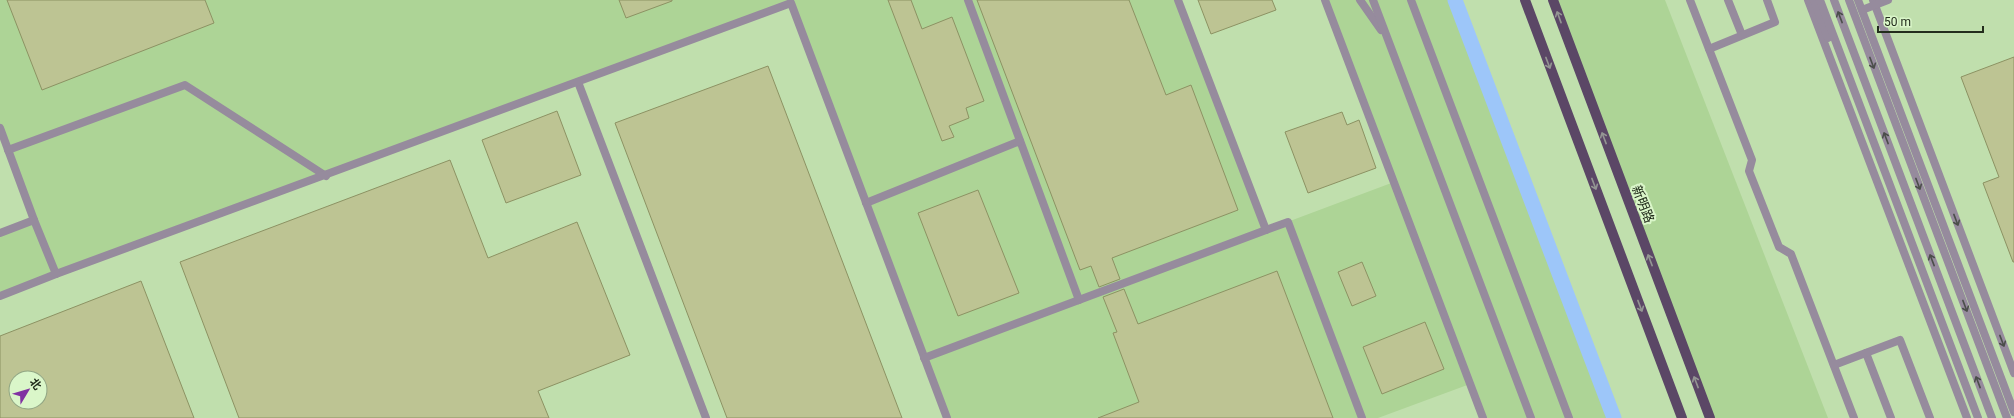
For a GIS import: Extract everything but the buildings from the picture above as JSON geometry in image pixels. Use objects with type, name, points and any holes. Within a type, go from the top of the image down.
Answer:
[{"type":"main road","points":[[1525,0],[1682,418]]},
{"type":"main road","name":"新明路","points":[[1553,0],[1710,418]]},
{"type":"lane","points":[[968,0],[1079,300]]},
{"type":"lane","points":[[1178,0],[1266,230]]},
{"type":"lane","points":[[1325,0],[1483,418]]},
{"type":"lane","points":[[1360,0],[1389,41]]},
{"type":"lane","points":[[1373,0],[1531,418]]},
{"type":"lane","points":[[1411,0],[1569,418]]},
{"type":"lane","points":[[1690,0],[1752,160],[1749,171],[1779,247],[1791,254],[1854,418]]},
{"type":"lane","points":[[1728,0],[1742,35]]},
{"type":"lane","points":[[1709,48],[1775,22],[1767,0]]},
{"type":"lane","points":[[1808,0],[1966,418]]},
{"type":"lane","points":[[1814,0],[1972,418]]},
{"type":"lane","points":[[1820,0],[1978,418]]},
{"type":"lane","points":[[1834,0],[1992,418]]},
{"type":"lane","points":[[1849,0],[2007,418]]},
{"type":"lane","points":[[1858,0],[2014,412]]},
{"type":"lane","points":[[1862,10],[1874,2],[1888,0]]},
{"type":"lane","points":[[0,296],[56,274],[326,176],[790,2],[947,418]]},
{"type":"lane","points":[[1874,2],[2014,373]]},
{"type":"lane","points":[[578,82],[706,418]]},
{"type":"lane","points":[[8,150],[185,85],[326,176]]},
{"type":"lane","points":[[0,128],[34,220],[56,274]]},
{"type":"lane","points":[[866,203],[1020,141]]},
{"type":"lane","points":[[0,233],[34,220]]},
{"type":"lane","points":[[924,358],[1288,222],[1362,418]]},
{"type":"lane","points":[[1834,365],[1900,340],[1930,418]]},
{"type":"lane","points":[[1866,353],[1891,418]]},
{"type":"shaded area","points":[[0,0],[2014,0],[2014,418],[0,418]]},
{"type":"shaded area","points":[[0,0],[1178,0],[1266,230],[1394,182],[1325,0],[1455,0],[1614,418],[1483,418],[1470,384],[1378,418],[947,418],[791,3],[0,296],[0,233],[34,220],[0,128]]},
{"type":"shaded area","points":[[1555,0],[1665,0],[1828,418],[1712,418]]},
{"type":"waterway","points":[[1455,0],[1614,418]]}]
